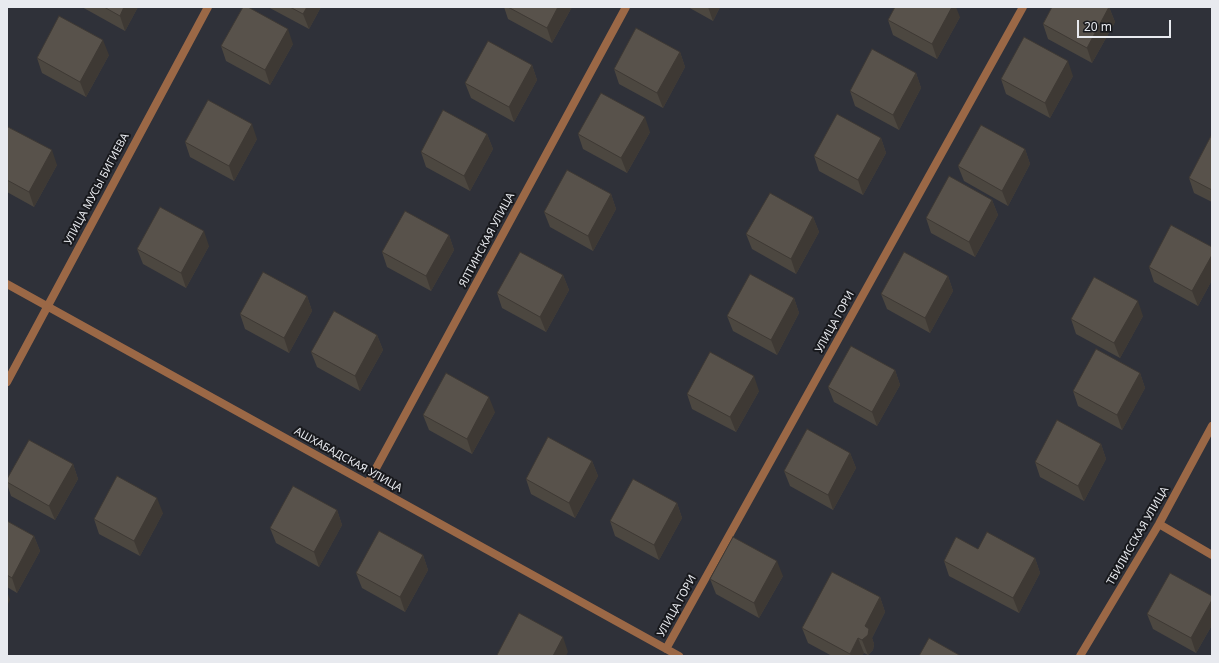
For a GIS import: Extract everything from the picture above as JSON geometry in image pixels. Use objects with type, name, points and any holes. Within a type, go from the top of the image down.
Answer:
[{"type":"street","name":"УЛИЦА МУСЫ БИГИЕВА","points":[[7,382],[208,7]]},
{"type":"street","name":"ЯЛТИНСКАЯ УЛИЦА","points":[[368,484],[626,7]]},
{"type":"street","name":"УЛИЦА ГОРИ","points":[[666,649],[1023,7]]},
{"type":"street","name":"АШХАБАДСКАЯ УЛИЦА","points":[[7,284],[679,656]]},
{"type":"street","name":"ТБИЛИССКАЯ УЛИЦА","points":[[1080,656],[1159,524],[1212,426]]},
{"type":"street","points":[[1159,524],[1212,555]]},
{"type":"building","points":[[104,7],[124,7],[120,16]]},
{"type":"building","points":[[243,7],[248,7],[288,29],[265,70],[221,46]]},
{"type":"building","points":[[290,7],[307,7],[303,14]]},
{"type":"building","points":[[508,7],[558,7],[547,28]]},
{"type":"building","points":[[895,7],[952,7],[932,44],[888,20]]},
{"type":"building","points":[[1052,7],[1109,7],[1087,48],[1043,24]]},
{"type":"building","points":[[59,16],[103,40],[80,82],[37,58]]},
{"type":"building","points":[[636,28],[680,52],[657,93],[614,69]]},
{"type":"building","points":[[1024,37],[1068,61],[1045,103],[1001,79]]},
{"type":"building","points":[[488,41],[532,65],[509,107],[465,83]]},
{"type":"building","points":[[872,49],[916,73],[893,115],[850,91]]},
{"type":"building","points":[[601,93],[645,117],[621,158],[578,134]]},
{"type":"building","points":[[208,100],[252,124],[229,166],[185,142]]},
{"type":"building","points":[[443,110],[487,134],[464,176],[421,152]]},
{"type":"building","points":[[837,114],[881,138],[858,180],[814,156]]},
{"type":"building","points":[[981,125],[1025,149],[1002,191],[958,166]]},
{"type":"building","points":[[8,127],[52,150],[29,192],[7,180]]},
{"type":"building","points":[[1212,136],[1212,190],[1189,178]]},
{"type":"building","points":[[567,170],[611,194],[588,236],[544,212]]},
{"type":"building","points":[[949,176],[992,200],[969,242],[926,218]]},
{"type":"building","points":[[770,193],[813,217],[791,259],[746,234]]},
{"type":"building","points":[[160,207],[204,231],[181,273],[137,249]]},
{"type":"building","points":[[405,211],[449,235],[426,276],[382,252]]},
{"type":"building","points":[[1171,225],[1212,247],[1212,255],[1192,291],[1149,267]]},
{"type":"building","points":[[520,252],[563,275],[540,317],[497,293]]},
{"type":"building","points":[[904,252],[948,276],[925,318],[881,294]]},
{"type":"building","points":[[263,272],[307,296],[284,338],[240,314]]},
{"type":"building","points":[[750,274],[794,298],[771,340],[727,316]]},
{"type":"building","points":[[1094,277],[1138,301],[1114,343],[1071,319]]},
{"type":"building","points":[[334,311],[377,335],[355,376],[311,352]]},
{"type":"building","points":[[851,346],[895,370],[872,412],[828,387]]},
{"type":"building","points":[[1096,349],[1140,373],[1117,415],[1073,391]]},
{"type":"building","points":[[710,352],[754,376],[730,417],[687,394]]},
{"type":"building","points":[[446,373],[489,397],[467,439],[423,415]]},
{"type":"building","points":[[1057,420],[1101,444],[1078,486],[1035,462]]},
{"type":"building","points":[[807,429],[850,453],[828,495],[784,471]]},
{"type":"building","points":[[548,437],[592,461],[569,503],[526,479]]},
{"type":"building","points":[[29,440],[73,464],[49,506],[7,482],[7,479]]},
{"type":"building","points":[[117,476],[157,498],[134,541],[94,519]]},
{"type":"building","points":[[633,479],[677,503],[654,545],[610,521]]},
{"type":"building","points":[[293,486],[337,510],[314,552],[270,528]]},
{"type":"building","points":[[7,521],[34,536],[12,578],[7,575]]},
{"type":"building","points":[[379,531],[423,555],[400,597],[356,573]]},
{"type":"building","points":[[987,532],[1035,558],[1013,598],[944,561],[956,537],[978,549]]},
{"type":"building","points":[[733,537],[777,561],[754,603],[710,579]]},
{"type":"building","points":[[832,572],[880,597],[865,626],[869,629],[868,635],[862,640],[858,638],[850,654],[802,628]]},
{"type":"building","points":[[1170,573],[1212,596],[1212,600],[1191,638],[1147,614]]},
{"type":"building","points":[[519,613],[563,637],[553,656],[497,655]]},
{"type":"building","points":[[929,638],[961,656],[919,656]]}]
